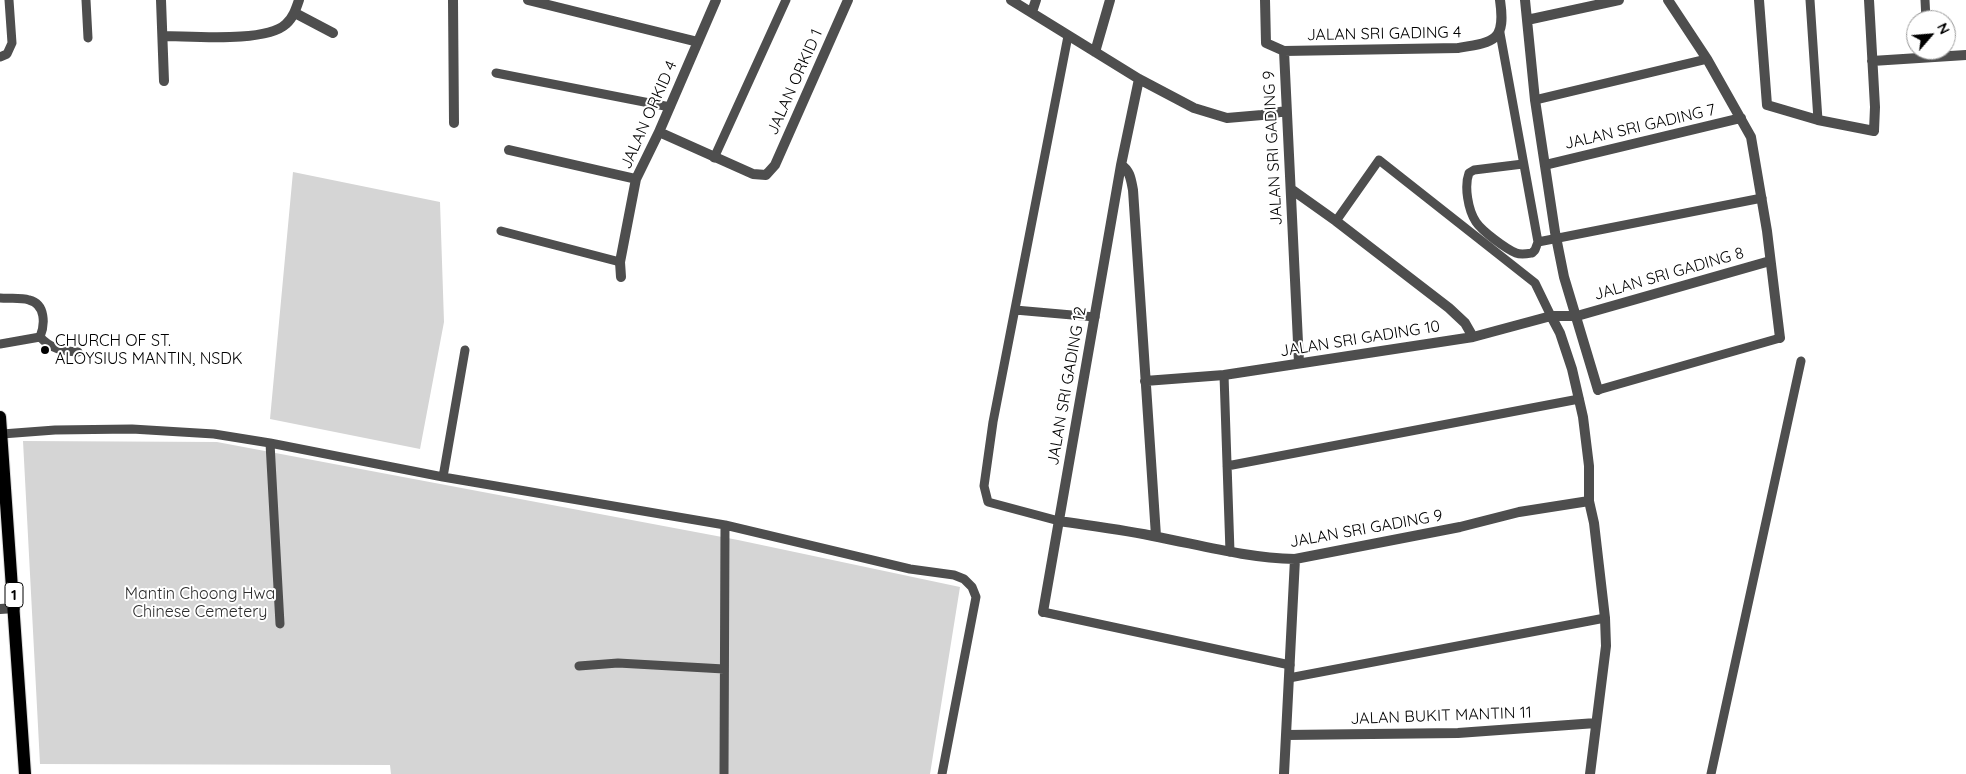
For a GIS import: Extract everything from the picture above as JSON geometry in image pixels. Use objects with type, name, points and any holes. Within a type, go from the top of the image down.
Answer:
[{"type":"main road","name":"1","points":[[0,417],[25,774]]},
{"type":"street","points":[[161,0],[164,81]]},
{"type":"street","points":[[163,36],[255,36],[271,33],[286,25],[295,13],[299,0]]},
{"type":"street","points":[[454,0],[454,122]]},
{"type":"street","points":[[528,0],[698,42]]},
{"type":"street","name":"JALAN ORKID 4","points":[[621,277],[620,262],[636,179],[659,132],[716,0]]},
{"type":"street","name":"JALAN ORKID 1","points":[[714,158],[753,174],[766,175],[775,165],[848,0]]},
{"type":"street","points":[[1010,0],[1140,79],[1194,108],[1227,118],[1262,116],[1286,111]]},
{"type":"street","points":[[1032,12],[1036,0]]},
{"type":"street","points":[[1095,52],[1110,0]]},
{"type":"street","name":"JALAN SRI GADING 4","points":[[1266,0],[1266,43],[1284,51],[1458,48],[1485,43],[1500,32]]},
{"type":"street","points":[[1500,0],[1503,22],[1500,32]]},
{"type":"street","points":[[1525,0],[1535,100],[1556,239],[1564,277],[1598,390]]},
{"type":"street","points":[[1527,20],[1619,0]]},
{"type":"street","points":[[1668,0],[1707,59],[1751,137],[1762,198],[1780,338]]},
{"type":"street","points":[[1759,0],[1767,105],[1818,120],[1874,131],[1876,107],[1869,0]]},
{"type":"street","points":[[295,13],[333,33]]},
{"type":"street","name":"JALAN SRI GADING 9","points":[[1284,51],[1299,364]]},
{"type":"street","points":[[1872,61],[1906,57]]},
{"type":"street","name":"JALAN SRI GADING 12","points":[[1043,612],[1121,165],[1140,79]]},
{"type":"street","name":"JALAN SRI GADING 7","points":[[1545,165],[1741,118]]},
{"type":"street","points":[[659,132],[714,158]]},
{"type":"street","points":[[509,150],[636,179]]},
{"type":"street","points":[[1121,165],[1125,167],[1131,178],[1133,190],[1156,536]]},
{"type":"street","points":[[1291,189],[1336,221],[1449,308],[1466,322],[1473,337]]},
{"type":"street","name":"JALAN SRI GADING 8","points":[[1577,316],[1770,261]]},
{"type":"street","points":[[1551,316],[1563,342],[1572,369],[1583,418],[1589,466],[1589,501],[1594,523],[1605,618],[1606,646],[1590,774]]},
{"type":"street","name":"JALAN SRI GADING 10","points":[[1145,381],[1224,375],[1299,364],[1473,337],[1551,316],[1577,316]]},
{"type":"street","name":"JALAN SRI GADING 9","points":[[1059,521],[1156,536],[1230,552],[1271,558],[1295,558],[1460,527],[1520,512],[1589,501]]},
{"type":"street","points":[[1284,774],[1295,558]]},
{"type":"street","points":[[0,609],[14,608]]},
{"type":"street","name":"JALAN BUKIT MANTIN 11","points":[[1286,735],[1458,733],[1596,723]]},
{"type":"lane","points":[[0,57],[7,54],[12,43],[9,0]]},
{"type":"lane","points":[[86,0],[88,38]]},
{"type":"lane","points":[[714,158],[786,0]]},
{"type":"lane","points":[[1810,0],[1818,120]]},
{"type":"lane","points":[[1500,32],[1538,242],[1532,253],[1515,252],[1484,231],[1476,222],[1471,212],[1466,180],[1469,172],[1474,170],[1523,164]]},
{"type":"lane","points":[[1059,521],[988,502],[984,486],[993,422],[1068,36]]},
{"type":"lane","points":[[1535,100],[1707,59]]},
{"type":"lane","points":[[496,73],[670,107]]},
{"type":"lane","points":[[1336,221],[1379,160],[1535,283],[1551,316]]},
{"type":"lane","points":[[1538,242],[1762,198]]},
{"type":"lane","points":[[501,231],[620,262]]},
{"type":"lane","points":[[0,298],[29,300],[38,305],[43,313],[43,330],[40,338]]},
{"type":"lane","points":[[1015,310],[1095,317]]},
{"type":"lane","points":[[0,344],[40,338]]},
{"type":"lane","points":[[40,338],[47,345],[63,351],[78,352]]},
{"type":"lane","points":[[1598,390],[1780,338]]},
{"type":"lane","points":[[444,477],[465,350]]},
{"type":"lane","points":[[1712,774],[1801,361]]},
{"type":"lane","points":[[1224,375],[1230,552]]},
{"type":"lane","points":[[1227,466],[1578,399]]},
{"type":"lane","points":[[2,434],[55,430],[132,429],[214,434],[444,477],[724,525],[910,569],[954,575],[972,587],[976,597],[942,774]]},
{"type":"lane","points":[[270,443],[280,624]]},
{"type":"lane","points":[[724,525],[724,774]]},
{"type":"lane","points":[[1043,612],[1290,665]]},
{"type":"lane","points":[[1289,678],[1605,618]]},
{"type":"lane","points":[[579,666],[618,663],[724,669]]},
{"type":"green space","points":[[293,172],[440,202],[444,322],[420,449],[270,419]]},
{"type":"green space","name":"Mantin Choong Hwa Chinese Cemetery","points":[[23,441],[217,442],[738,540],[960,587],[930,774],[391,774],[390,765],[40,764]]},
{"type":"place","name":"CHURCH OF ST. ALOYSIUS MANTIN, NSDK","points":[[45,350]]}]
